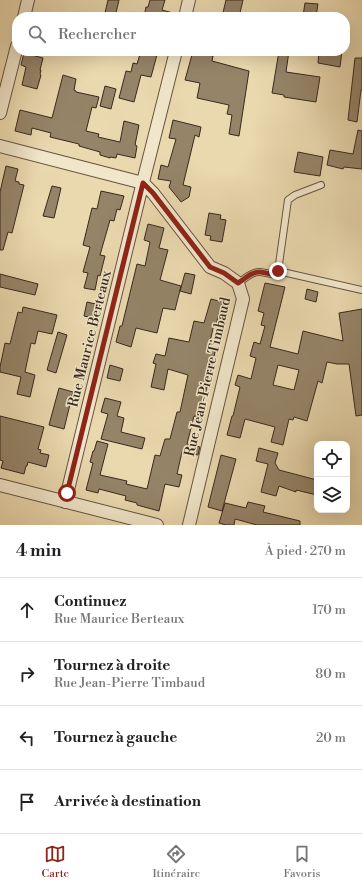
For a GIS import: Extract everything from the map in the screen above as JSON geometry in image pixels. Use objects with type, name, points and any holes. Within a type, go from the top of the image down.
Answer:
[{"type":"street","points":[[25,12],[28,0]]},
{"type":"street","points":[[186,12],[189,0]]},
{"type":"street","points":[[0,113],[14,56]]},
{"type":"street","name":"Rue Maurice Berteaux","points":[[65,502],[175,56]]},
{"type":"street","points":[[0,146],[143,183]]},
{"type":"street","name":"Rue Jean-Pierre Timbaud","points":[[143,183],[153,193],[210,267],[224,273],[238,283],[243,299],[189,525]]},
{"type":"street","points":[[0,485],[157,525]]},
{"type":"lane","points":[[238,283],[253,273],[260,272],[273,275],[276,274],[278,271],[288,200],[295,195],[321,185]]},
{"type":"lane","points":[[278,271],[362,290]]},
{"type":"building","points":[[108,0],[119,0],[116,12],[105,12]]},
{"type":"building","points":[[150,0],[165,0],[162,10],[169,12],[145,12],[146,7],[148,7]]},
{"type":"building","points":[[226,0],[243,0],[240,12],[223,12]]},
{"type":"building","points":[[305,3],[318,4],[317,12],[304,12]]},
{"type":"building","points":[[23,56],[35,56],[43,58],[40,70],[41,75],[37,89],[22,85],[26,67],[21,65]]},
{"type":"building","points":[[139,56],[157,56],[151,77],[141,75],[134,102],[119,98],[126,71],[131,72],[133,63],[137,64]]},
{"type":"building","points":[[192,56],[213,56],[212,61],[249,71],[239,136],[229,134],[232,115],[227,114],[229,105],[197,98],[200,83],[185,80]]},
{"type":"building","points":[[278,56],[288,56],[286,72],[320,77],[316,102],[284,97],[284,95],[272,93]]},
{"type":"building","points":[[319,56],[341,56],[340,67],[318,63]]},
{"type":"building","points":[[355,58],[362,58],[362,90],[357,122],[348,120]]},
{"type":"building","points":[[63,75],[76,79],[74,90],[76,92],[99,97],[96,108],[92,107],[86,131],[99,134],[98,137],[120,142],[124,121],[139,125],[135,145],[137,146],[135,158],[117,154],[116,158],[110,158],[100,155],[100,152],[79,146],[79,144],[50,137],[51,133],[32,128],[31,135],[15,131],[20,110],[52,118]]},
{"type":"building","points":[[105,86],[116,89],[111,109],[100,106]]},
{"type":"building","points":[[173,120],[201,127],[199,137],[195,135],[183,185],[191,187],[189,197],[181,202],[169,187],[171,181],[158,179],[161,165],[168,167],[176,139],[169,138]]},
{"type":"building","points":[[358,130],[362,131],[362,169],[344,167],[343,169],[327,165],[330,150],[353,154]]},
{"type":"building","points":[[298,152],[323,157],[320,176],[294,172]]},
{"type":"building","points":[[6,166],[18,169],[15,181],[24,185],[12,233],[8,232],[3,250],[0,250],[0,192]]},
{"type":"building","points":[[52,186],[61,188],[54,218],[43,216]]},
{"type":"building","points":[[101,191],[124,196],[120,210],[117,209],[114,221],[110,220],[100,255],[105,256],[100,276],[98,275],[95,290],[84,288],[88,273],[83,272],[90,247],[83,245],[92,208],[97,209]]},
{"type":"building","points":[[209,213],[221,215],[220,219],[226,220],[222,242],[210,240],[211,236],[205,235]]},
{"type":"building","points":[[148,224],[164,228],[159,248],[168,250],[160,280],[181,286],[175,310],[163,308],[157,333],[136,328],[131,347],[116,342],[120,326],[122,326],[137,264],[145,266],[150,242],[144,240]]},
{"type":"building","points":[[185,273],[195,275],[191,294],[180,291]]},
{"type":"building","points":[[0,274],[38,284],[35,295],[0,287]]},
{"type":"building","points":[[265,283],[285,287],[270,347],[298,354],[303,331],[343,341],[339,313],[362,309],[362,415],[356,416],[349,364],[327,362],[322,383],[318,381],[307,421],[294,417],[293,420],[289,419],[283,445],[271,442],[275,427],[245,419],[240,438],[227,435],[240,387],[235,385],[238,375],[251,379],[256,358],[250,356],[254,342],[260,344],[265,326],[261,325],[264,313],[258,311]],"holes":[[[278,365],[299,370],[294,390],[273,385]]]},
{"type":"building","points":[[307,289],[318,292],[316,302],[305,299]]},
{"type":"building","points":[[211,299],[223,302],[216,324],[214,324],[209,346],[216,348],[200,417],[194,416],[187,444],[200,447],[198,455],[182,452],[177,474],[182,475],[179,487],[165,484],[159,511],[125,500],[126,496],[99,489],[98,493],[86,490],[93,463],[90,462],[97,441],[108,444],[100,475],[127,481],[126,484],[147,489],[155,455],[160,456],[165,439],[170,439],[177,412],[180,412],[188,375],[168,369],[164,390],[151,387],[156,364],[153,363],[156,354],[165,356],[169,338],[189,342],[194,321],[204,323]]},
{"type":"building","points":[[87,302],[100,305],[97,319],[84,316]]},
{"type":"building","points":[[23,307],[57,315],[52,334],[38,331],[35,344],[31,343],[25,372],[35,375],[30,397],[17,394],[21,377],[0,372],[5,343],[10,344],[18,312],[22,313]]},
{"type":"building","points":[[58,332],[67,335],[56,373],[47,370]]},
{"type":"building","points":[[110,365],[123,369],[120,381],[107,378]]},
{"type":"building","points":[[59,388],[73,392],[64,429],[49,425]]},
{"type":"building","points":[[105,398],[121,402],[117,416],[124,418],[121,432],[145,438],[142,449],[101,439],[108,414],[101,412]]},
{"type":"building","points":[[0,416],[44,427],[38,449],[41,450],[40,453],[49,455],[46,467],[28,462],[24,474],[1,468],[3,461],[0,460]]},
{"type":"building","points":[[259,448],[278,453],[275,463],[279,470],[314,479],[314,494],[296,490],[296,492],[279,486],[276,496],[261,492],[268,464],[256,461]]},
{"type":"building","points":[[221,455],[236,459],[222,511],[208,507]]},
{"type":"building","points":[[248,502],[265,506],[263,512],[300,521],[300,525],[257,525],[235,519],[234,525],[219,523],[225,503],[246,508]]},
{"type":"route","points":[[67,493],[143,183],[153,193],[210,267],[224,273],[238,283],[253,273],[260,272],[273,275],[278,271]]}]
